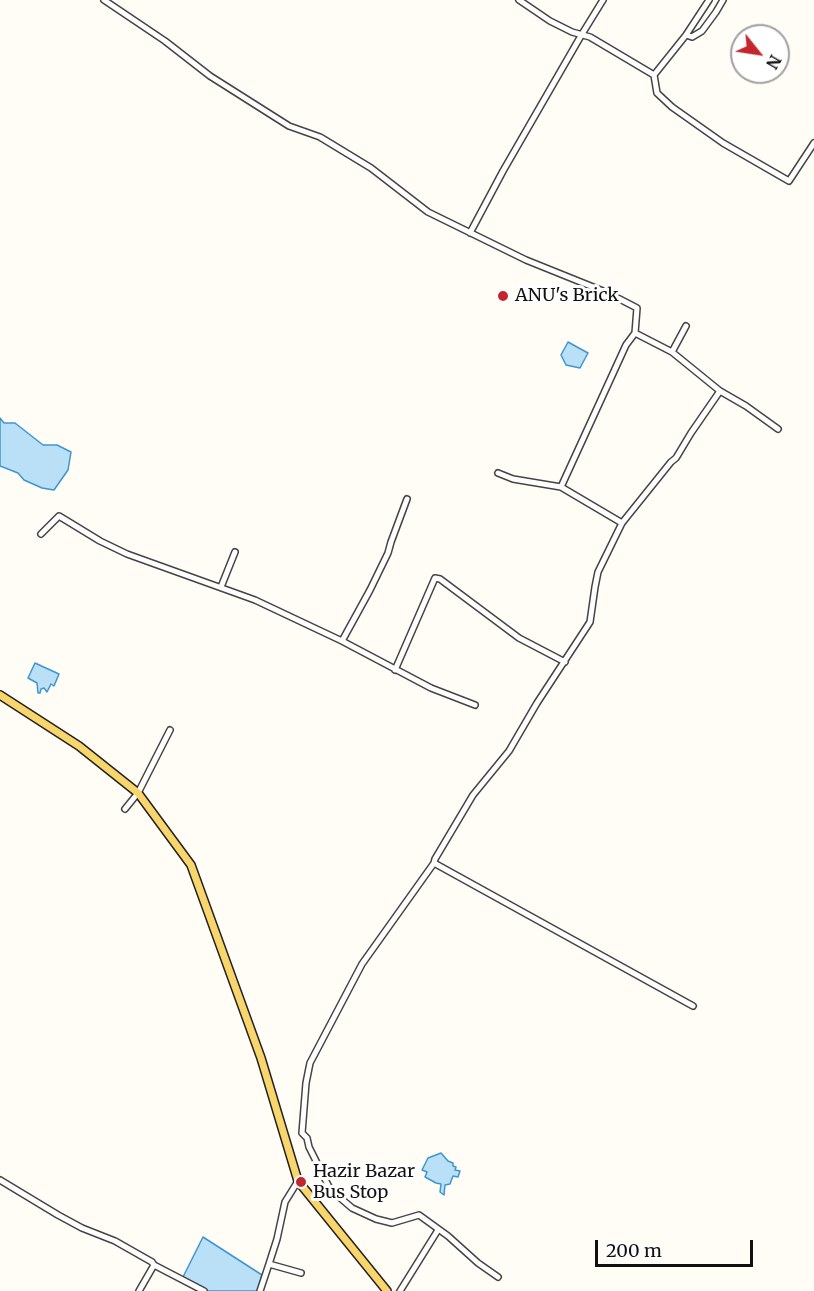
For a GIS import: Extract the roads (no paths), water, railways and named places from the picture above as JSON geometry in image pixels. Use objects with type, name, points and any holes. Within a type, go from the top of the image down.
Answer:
[{"type":"main road","points":[[0,695],[80,746],[138,793],[191,865],[261,1058],[298,1181],[387,1291]]},
{"type":"street","points":[[104,0],[165,41],[210,76],[289,126],[320,137],[371,168],[428,212],[526,260],[608,293],[637,308],[635,333],[626,345],[561,487]]},
{"type":"street","points":[[519,0],[550,21],[572,32],[590,37],[654,75]]},
{"type":"street","points":[[470,232],[502,171],[603,0]]},
{"type":"street","points":[[709,0],[686,35],[654,75],[657,93],[672,107],[723,143],[789,181],[814,143]]},
{"type":"street","points":[[686,35],[692,37],[702,31],[723,0]]},
{"type":"street","points":[[672,352],[686,326]]},
{"type":"street","points":[[635,333],[672,352],[720,391],[778,429]]},
{"type":"street","points":[[498,1277],[419,1215],[392,1223],[376,1220],[352,1208],[330,1190],[309,1147],[307,1138],[302,1132],[310,1063],[362,964],[434,863],[473,795],[509,751],[537,703],[590,622],[598,572],[622,523],[676,458],[720,391]]},
{"type":"street","points":[[498,473],[513,479],[561,487],[622,523]]},
{"type":"street","points":[[342,641],[388,553],[407,499]]},
{"type":"street","points":[[41,534],[59,516],[100,541],[127,554],[255,600],[342,641],[431,688],[475,705]]},
{"type":"street","points":[[221,587],[235,552]]},
{"type":"street","points":[[395,670],[435,578],[440,579],[519,638],[565,662]]},
{"type":"street","points":[[125,809],[138,793],[170,730]]},
{"type":"street","points":[[434,863],[693,1006]]},
{"type":"street","points":[[0,1180],[58,1215],[82,1228],[115,1241],[154,1265],[204,1291]]},
{"type":"street","points":[[260,1291],[270,1264],[285,1202],[298,1181]]},
{"type":"street","points":[[400,1291],[438,1230]]},
{"type":"street","points":[[270,1264],[301,1273]]},
{"type":"street","points":[[139,1291],[154,1265]]},
{"type":"water","points":[[568,342],[588,353],[580,368],[566,365],[561,355]]},
{"type":"water","points":[[0,418],[4,423],[15,423],[43,445],[57,445],[71,452],[68,470],[54,490],[42,488],[24,480],[18,473],[0,466]]},
{"type":"water","points":[[35,663],[59,674],[54,686],[51,684],[47,692],[44,688],[38,693],[37,683],[28,678]]},
{"type":"water","points":[[441,1153],[453,1163],[455,1170],[460,1171],[458,1177],[453,1176],[450,1184],[445,1185],[444,1195],[440,1192],[441,1184],[425,1177],[427,1172],[422,1170],[428,1158]]},
{"type":"water","points":[[203,1237],[262,1275],[258,1291],[207,1291],[182,1279]]},
{"type":"place","name":"ANU's Brick","points":[[503,296]]},
{"type":"place","name":"Hazir Bazar Bus Stop","points":[[301,1182]]}]
